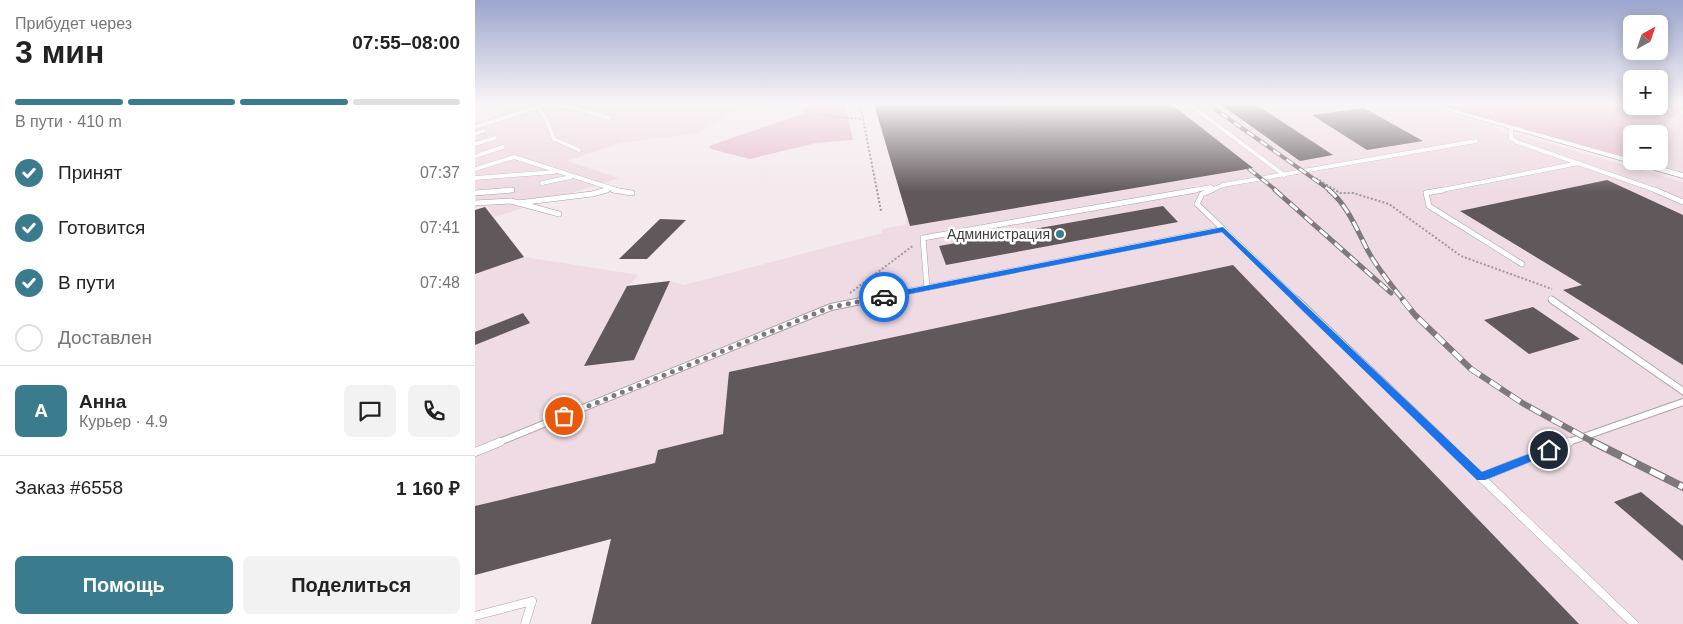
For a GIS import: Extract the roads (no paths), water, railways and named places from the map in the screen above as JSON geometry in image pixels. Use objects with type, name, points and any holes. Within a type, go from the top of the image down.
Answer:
[{"type":"street","points":[[1529,133],[1683,176]]},
{"type":"lane","points":[[552,133],[555,139],[579,150]]},
{"type":"lane","points":[[1228,133],[1284,175]]},
{"type":"lane","points":[[1511,133],[1511,138],[1517,142],[1645,185],[1683,202]]},
{"type":"lane","points":[[475,144],[495,138]]},
{"type":"lane","points":[[927,288],[923,238],[1476,141]]},
{"type":"lane","points":[[475,156],[503,147]]},
{"type":"lane","points":[[475,170],[514,157],[610,189],[632,193]]},
{"type":"lane","points":[[1522,264],[1429,206],[1427,193],[1579,163]]},
{"type":"lane","points":[[475,178],[558,172]]},
{"type":"lane","points":[[542,183],[573,177]]},
{"type":"lane","points":[[1223,185],[1202,194],[1197,204],[1634,624]]},
{"type":"lane","points":[[518,203],[592,194],[610,189]]},
{"type":"lane","points":[[475,194],[513,190]]},
{"type":"lane","points":[[477,204],[511,201],[559,214]]},
{"type":"lane","points":[[475,452],[831,307],[1223,229]]},
{"type":"lane","points":[[1551,299],[1683,391]]},
{"type":"lane","points":[[1481,477],[1583,436],[1683,402]]},
{"type":"lane","points":[[475,616],[532,601],[525,624]]},
{"type":"railway","points":[[1249,133],[1331,191]]},
{"type":"railway","points":[[1249,169],[1277,191]]},
{"type":"railway","points":[[1275,190],[1391,293]]},
{"type":"railway","points":[[1329,190],[1342,203],[1372,258],[1404,301]]},
{"type":"railway","points":[[1403,300],[1415,315],[1471,369],[1524,404],[1595,443]]},
{"type":"railway","points":[[1595,443],[1683,487]]},
{"type":"place","name":"Администрация","points":[[1060,234]]}]
